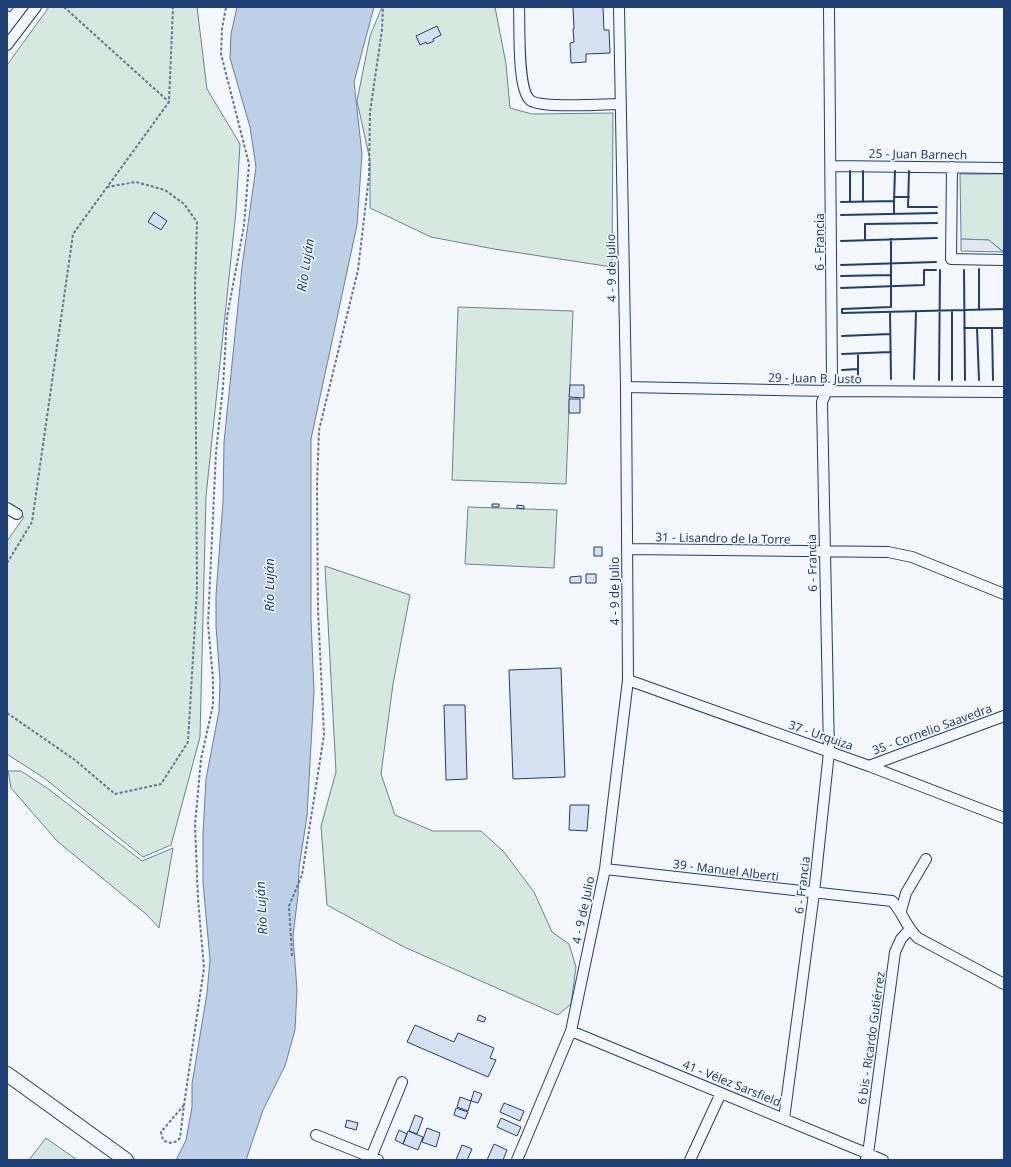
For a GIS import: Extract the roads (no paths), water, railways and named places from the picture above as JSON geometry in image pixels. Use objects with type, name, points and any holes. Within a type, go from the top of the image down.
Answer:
[{"type":"street","points":[[7,45],[36,7]]},
{"type":"street","points":[[519,7],[522,83],[526,95],[530,101],[547,105],[621,104]]},
{"type":"street","name":"4 - 9 de Julio","points":[[517,1160],[571,1031],[605,869],[628,680],[626,387],[619,7]]},
{"type":"street","name":"6 - Francia","points":[[784,1119],[814,893],[829,752],[822,402],[832,379],[829,7]]},
{"type":"street","name":"25 - Juan Barnech","points":[[831,166],[1004,168]]},
{"type":"street","points":[[952,167],[950,259],[1004,260]]},
{"type":"street","name":"29 - Juan B. Justo","points":[[626,387],[828,391],[1004,392]]},
{"type":"street","points":[[7,508],[16,514]]},
{"type":"street","name":"31 - Lisandro de la Torre","points":[[627,549],[888,552],[912,557],[1004,594]]},
{"type":"street","name":"37 - Urquiza","points":[[628,680],[869,766],[1004,818]]},
{"type":"street","name":"35 - Cornelio Saavedra","points":[[869,766],[1004,716]]},
{"type":"street","points":[[926,859],[906,893],[901,911],[909,930],[918,938],[937,950],[1004,984]]},
{"type":"street","name":"39 - Manuel Alberti","points":[[605,869],[892,901],[901,911]]},
{"type":"street","name":"6 bis - Ricardo Gutiérrez","points":[[867,1157],[895,952],[901,939],[909,930]]},
{"type":"street","name":"41 - Vélez Sarsfield","points":[[571,1031],[784,1119],[867,1157],[883,1160]]},
{"type":"street","points":[[7,1074],[126,1160]]},
{"type":"street","points":[[316,1135],[373,1159],[402,1082]]},
{"type":"street","points":[[690,1160],[721,1093]]},
{"type":"water","name":"Río Luján","points":[[237,7],[374,7],[354,82],[362,154],[357,225],[311,439],[311,620],[314,691],[307,816],[299,868],[298,895],[293,936],[297,990],[295,1030],[285,1066],[263,1110],[246,1160],[176,1160],[186,1140],[192,1107],[192,1084],[207,993],[210,960],[203,882],[203,834],[206,779],[219,711],[220,681],[216,626],[216,595],[223,502],[224,442],[242,267],[256,167],[250,127],[230,58],[231,34]]}]
